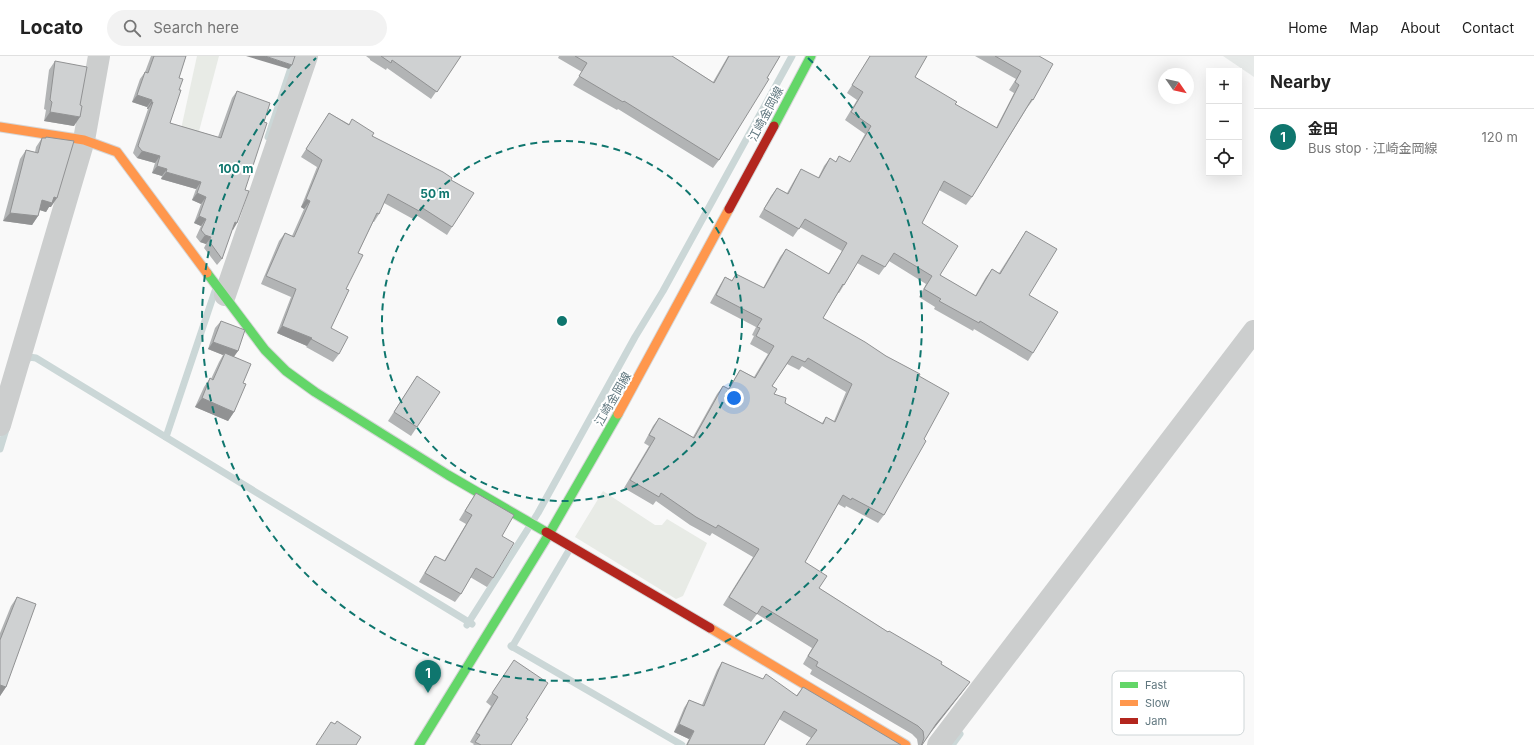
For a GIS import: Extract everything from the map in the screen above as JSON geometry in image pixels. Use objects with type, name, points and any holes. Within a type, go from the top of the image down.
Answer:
[{"type":"street","points":[[0,425],[80,139],[99,56]]},
{"type":"street","points":[[220,288],[307,56]]},
{"type":"street","name":"江崎金岡線","points":[[419,745],[549,534],[629,396],[811,56]]},
{"type":"street","points":[[0,127],[80,139],[117,152],[265,350],[286,371],[315,392],[441,471],[906,745]]},
{"type":"street","points":[[938,745],[1254,331]]},
{"type":"shaded area","points":[[197,56],[219,56],[198,135],[181,129]]},
{"type":"shaded area","points":[[1223,56],[1254,56],[1254,77]]},
{"type":"shaded area","points":[[603,491],[655,525],[662,525],[667,519],[707,543],[683,596],[676,599],[575,537]]},
{"type":"building","points":[[154,56],[186,56],[179,78],[183,79],[179,90],[181,90],[170,123],[221,138],[237,91],[270,103],[264,122],[267,123],[245,190],[249,191],[237,223],[235,222],[222,259],[209,241],[211,237],[205,235],[201,230],[206,219],[199,216],[206,197],[197,193],[201,182],[166,172],[167,169],[157,166],[160,156],[142,151],[138,146],[153,102],[151,102],[152,100],[137,95],[145,72],[148,73]]},
{"type":"building","points":[[265,56],[295,56],[292,65]]},
{"type":"building","points":[[381,56],[461,56],[437,92],[392,60],[391,63]]},
{"type":"building","points":[[575,56],[672,56],[714,83],[729,56],[780,56],[767,78],[769,79],[719,160],[624,101],[623,102],[579,76],[587,63]]},
{"type":"building","points":[[870,56],[927,56],[915,77],[957,102],[955,104],[997,128],[1019,85],[1015,82],[1021,71],[995,56],[1039,56],[1053,64],[1033,100],[1032,99],[972,197],[944,181],[922,223],[958,246],[940,275],[976,296],[992,269],[1000,274],[1026,231],[1057,249],[1029,295],[1058,312],[1033,353],[980,321],[979,323],[939,301],[941,299],[924,289],[932,276],[894,253],[885,267],[862,255],[823,318],[886,356],[920,374],[919,376],[949,393],[924,439],[926,441],[884,515],[852,498],[851,500],[843,495],[805,562],[827,576],[819,588],[888,632],[889,631],[942,662],[941,664],[970,682],[936,724],[922,745],[924,738],[923,731],[918,726],[816,666],[818,662],[808,656],[818,640],[762,606],[757,614],[729,597],[759,549],[718,525],[716,528],[696,517],[661,493],[659,497],[630,480],[655,438],[649,435],[659,418],[694,438],[723,386],[729,389],[740,370],[755,378],[774,346],[756,336],[760,328],[757,327],[762,319],[716,295],[725,277],[732,281],[736,274],[764,288],[786,249],[829,274],[847,243],[805,219],[799,229],[764,209],[777,188],[788,194],[801,169],[819,178],[830,158],[836,162],[839,156],[850,162],[871,126],[851,112],[863,92],[852,85]],"holes":[[[792,356],[805,362],[808,358],[852,384],[835,422],[826,417],[823,424],[785,403],[786,398],[774,394],[777,389],[772,386]]]},
{"type":"building","points":[[55,61],[87,67],[80,105],[82,106],[80,117],[50,112]]},
{"type":"building","points":[[329,113],[349,125],[352,119],[374,133],[372,136],[443,172],[452,178],[451,180],[474,193],[452,227],[421,207],[419,211],[388,194],[358,253],[363,255],[346,289],[349,290],[331,328],[348,337],[339,354],[311,339],[312,338],[282,326],[296,289],[266,276],[285,233],[294,237],[310,201],[306,199],[322,160],[306,149]]},
{"type":"building","points":[[46,137],[74,141],[57,198],[54,197],[52,203],[42,200],[38,216],[10,213],[26,150],[38,153],[42,138]]},
{"type":"building","points":[[221,321],[245,330],[238,351],[213,342]]},
{"type":"building","points":[[225,353],[251,364],[243,383],[246,384],[234,412],[202,398],[210,378],[213,380]]},
{"type":"building","points":[[417,376],[440,392],[417,427],[394,412]]},
{"type":"building","points":[[476,493],[514,515],[502,536],[514,543],[493,578],[476,568],[461,594],[425,573],[435,556],[445,561],[472,515],[465,511]]},
{"type":"building","points":[[17,597],[36,604],[6,687],[0,685],[0,640]]},
{"type":"building","points":[[514,660],[548,683],[526,718],[528,719],[511,745],[481,745],[475,742],[480,735],[476,733],[498,697],[492,693]]},
{"type":"building","points":[[722,662],[763,679],[766,674],[797,696],[803,687],[901,745],[806,745],[817,730],[784,711],[764,745],[687,745],[694,731],[679,724],[689,700],[704,706]]},
{"type":"building","points":[[337,721],[361,737],[356,745],[316,745],[331,722],[335,724]]},
{"type":"waterway","points":[[268,137],[295,56]]},
{"type":"waterway","points":[[467,625],[538,513],[635,337],[663,291],[792,56]]},
{"type":"waterway","points":[[166,437],[215,291]]},
{"type":"waterway","points":[[26,362],[29,357],[36,358],[472,624]]},
{"type":"waterway","points":[[0,449],[7,426]]},
{"type":"waterway","points":[[512,647],[568,552]]},
{"type":"waterway","points":[[511,646],[682,745]]},
{"type":"waterway","points":[[952,745],[960,734]]},
{"type":"traffic: fast","points":[[774,126],[811,56]]},
{"type":"traffic: fast","points":[[207,273],[265,350],[286,371],[315,392],[448,475],[546,532]]},
{"type":"traffic: fast","points":[[419,745],[549,534],[618,414]]},
{"type":"traffic: slow","points":[[0,127],[84,140],[117,152],[207,273]]},
{"type":"traffic: slow","points":[[618,414],[729,209]]},
{"type":"traffic: slow","points":[[710,628],[906,745]]},
{"type":"traffic: jam","points":[[729,209],[774,126]]},
{"type":"traffic: jam","points":[[546,532],[710,628]]},
{"type":"place","name":"金田","points":[[428,693]]}]
